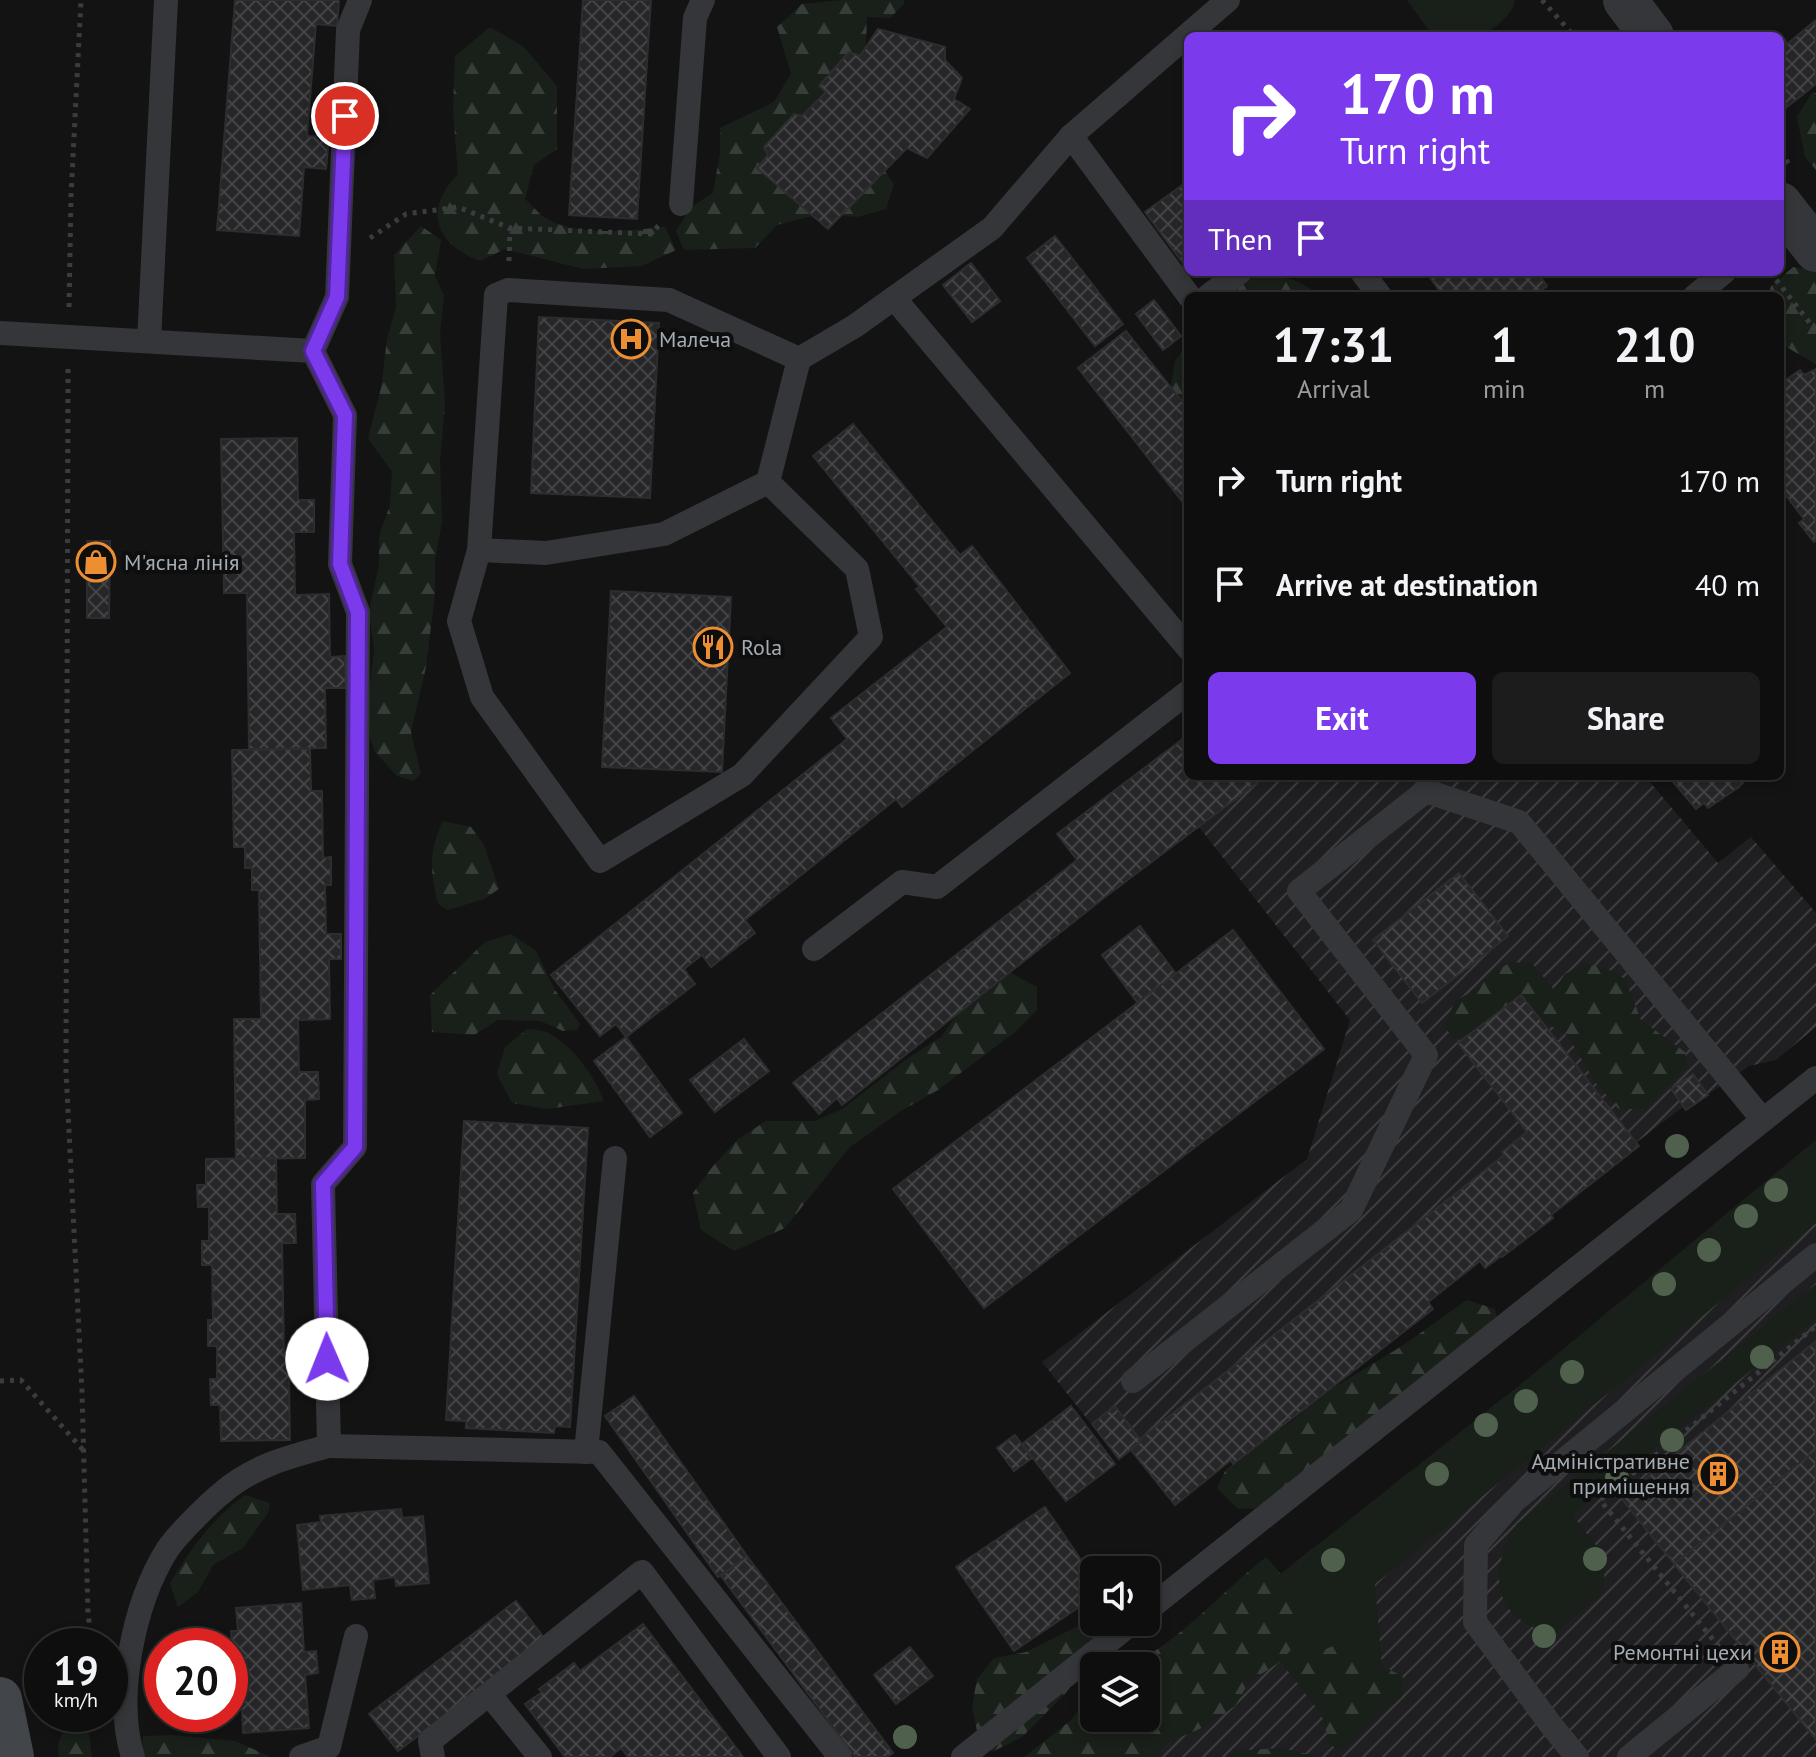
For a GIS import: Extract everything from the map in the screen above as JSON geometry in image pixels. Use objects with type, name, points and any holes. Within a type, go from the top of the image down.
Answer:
[{"type":"main road","points":[[0,1699],[12,1757]]},
{"type":"street","points":[[1625,0],[1652,32]]},
{"type":"street","points":[[1656,32],[1661,0]]},
{"type":"lane","points":[[149,341],[166,0]]},
{"type":"lane","points":[[313,351],[337,297],[348,30],[360,0]]},
{"type":"lane","points":[[681,204],[695,18],[703,0]]},
{"type":"lane","points":[[1191,32],[1228,0]]},
{"type":"lane","points":[[479,550],[546,553],[664,534],[768,482],[799,359],[855,326],[992,228],[1071,136],[1184,38]]},
{"type":"lane","points":[[1071,136],[1186,292]]},
{"type":"lane","points":[[1213,292],[1235,276]]},
{"type":"lane","points":[[1700,292],[1719,276]]},
{"type":"lane","points":[[768,482],[857,569],[871,637],[742,775],[600,861],[482,697],[459,621],[479,550],[496,295],[508,290],[669,300],[799,359]]},
{"type":"lane","points":[[894,298],[1184,643]]},
{"type":"lane","points":[[0,333],[313,351]]},
{"type":"lane","points":[[313,351],[345,415],[340,564],[358,612],[355,1147],[323,1184],[329,1446]]},
{"type":"lane","points":[[814,949],[902,882],[937,887],[1184,695]]},
{"type":"lane","points":[[1133,1381],[1351,1210],[1426,1055],[1299,891],[1426,791],[1519,822],[1763,1120]]},
{"type":"lane","points":[[1160,1600],[1816,1078]]},
{"type":"lane","points":[[586,1452],[615,1158]]},
{"type":"lane","points":[[1577,1757],[1475,1622],[1476,1545],[1515,1500],[1816,1255]]},
{"type":"lane","points":[[133,1757],[126,1735],[127,1671],[137,1616],[168,1549],[224,1491],[272,1462],[329,1446],[599,1452],[840,1757]]},
{"type":"lane","points":[[433,1757],[430,1741],[642,1572],[779,1757]]},
{"type":"lane","points":[[301,1757],[329,1747],[356,1636]]},
{"type":"lane","points":[[963,1757],[1115,1636]]},
{"type":"lane","points":[[1629,1757],[1737,1669]]},
{"type":"lane","points":[[489,1694],[540,1757]]},
{"type":"path","points":[[81,0],[71,196],[68,337],[66,1071],[90,1628]]},
{"type":"path","points":[[1542,0],[1570,32]]},
{"type":"path","points":[[406,214],[458,207],[510,228],[651,234],[681,204]]},
{"type":"path","points":[[1773,276],[1816,331]]},
{"type":"path","points":[[1737,1669],[1600,1500],[1816,1326]]},
{"type":"path","points":[[0,1381],[21,1380],[83,1450]]},
{"type":"shaded area","points":[[1261,780],[1648,780],[1718,863],[1751,837],[1816,913],[1816,1027],[1776,1060],[1749,1066],[1686,1110],[1683,1107],[1637,1142],[1639,1146],[1551,1214],[1553,1218],[1502,1257],[1480,1262],[1175,1505],[1132,1450],[1119,1459],[1042,1362],[1307,1159],[1350,1020],[1199,827]]},
{"type":"shaded area","points":[[1816,1140],[1816,1757],[1083,1757],[1123,1732],[1160,1732],[1160,1701],[1239,1607],[1520,1385]]},
{"type":"green space","points":[[904,0],[904,4],[890,18],[867,17],[865,73],[869,149],[894,184],[886,209],[857,217],[820,214],[777,225],[755,248],[684,250],[676,231],[691,207],[713,193],[720,153],[720,128],[774,102],[791,74],[777,27],[802,4]]},
{"type":"green space","points":[[1407,0],[1515,0],[1507,16],[1487,32],[1430,32]]},
{"type":"green space","points":[[490,27],[524,47],[557,86],[557,149],[534,165],[525,199],[546,218],[576,229],[606,231],[665,227],[676,250],[642,266],[583,269],[505,249],[480,261],[465,254],[444,235],[439,225],[440,200],[458,174],[453,111],[455,56]]},
{"type":"green space","points":[[1816,93],[1816,170],[1805,157],[1797,117],[1811,94]]},
{"type":"green space","points":[[421,226],[441,240],[435,276],[444,296],[440,333],[445,404],[440,461],[442,522],[435,560],[435,593],[426,667],[411,732],[421,774],[413,781],[397,776],[375,752],[365,724],[374,651],[369,611],[379,565],[379,536],[390,505],[392,472],[368,438],[396,307],[394,255]]},
{"type":"green space","points":[[1793,267],[1816,270],[1816,364],[1784,346],[1784,292],[1769,292],[1771,286]]},
{"type":"green space","points":[[1244,276],[1271,276],[1294,280],[1316,292],[1213,292],[1215,286]]},
{"type":"green space","points":[[1184,350],[1184,425],[1169,399],[1175,361]]},
{"type":"green space","points":[[443,821],[471,827],[484,845],[499,889],[484,899],[448,910],[438,904],[432,871],[435,842]]},
{"type":"green space","points":[[511,934],[536,951],[555,990],[580,1024],[577,1030],[563,1031],[540,1021],[498,1020],[474,1035],[432,1032],[430,995],[485,942]]},
{"type":"green space","points":[[1511,962],[1532,963],[1554,990],[1565,974],[1584,964],[1606,968],[1625,979],[1641,1020],[1685,1052],[1688,1067],[1645,1109],[1619,1109],[1595,1082],[1568,1036],[1543,1021],[1510,1018],[1481,1045],[1453,1038],[1445,1027],[1454,1002]]},
{"type":"green space","points":[[1009,972],[1037,987],[1037,1010],[1015,1032],[938,1090],[901,1111],[850,1147],[785,1228],[734,1251],[701,1230],[693,1193],[737,1140],[766,1121],[815,1121],[842,1109],[908,1058],[941,1037],[961,1009]]},
{"type":"green space","points":[[527,1029],[550,1033],[576,1055],[604,1101],[547,1109],[512,1103],[497,1074],[505,1047]]},
{"type":"green space","points":[[1816,1140],[1816,1223],[1375,1584],[1383,1680],[1328,1723],[1239,1607],[1520,1385]]},
{"type":"green space","points":[[1816,1284],[1816,1318],[1572,1515],[1606,1558],[1602,1593],[1555,1633],[1518,1618],[1507,1606],[1499,1576],[1507,1541],[1517,1524]]},
{"type":"green space","points":[[1467,1300],[1495,1309],[1499,1327],[1274,1508],[1238,1509],[1217,1488],[1226,1469],[1323,1394],[1402,1346]]},
{"type":"green space","points":[[245,1495],[270,1503],[268,1513],[243,1548],[213,1565],[198,1592],[178,1607],[170,1584],[177,1571],[212,1524]]},
{"type":"green space","points":[[1266,1557],[1290,1589],[1295,1608],[1294,1647],[1278,1663],[1249,1682],[1235,1706],[1204,1727],[1167,1743],[1156,1757],[1024,1757],[1070,1721],[1080,1708],[1080,1732],[1160,1732],[1160,1652],[1154,1652]]},
{"type":"green space","points":[[1080,1625],[1080,1636],[1111,1636],[1098,1652],[1080,1652],[1080,1675],[1064,1695],[1022,1737],[992,1752],[978,1736],[972,1707],[977,1679],[994,1658],[1026,1652]]},
{"type":"green space","points":[[1333,1646],[1369,1658],[1403,1677],[1401,1698],[1341,1752],[1328,1743],[1316,1705],[1292,1674],[1310,1656]]},
{"type":"green space","points":[[63,1732],[86,1732],[92,1757],[59,1757],[58,1744]]},
{"type":"green space","points":[[172,1735],[235,1741],[271,1757],[142,1757],[143,1736]]},
{"type":"green space","points":[[1281,1748],[1313,1757],[1225,1757],[1236,1751]]},
{"type":"building","points":[[235,0],[339,0],[337,26],[316,24],[307,136],[329,137],[326,169],[304,167],[299,236],[217,230]]},
{"type":"building","points":[[583,0],[651,0],[637,219],[569,215]]},
{"type":"building","points":[[1816,20],[1816,84],[1784,109],[1784,41],[1787,44]]},
{"type":"building","points":[[878,29],[945,47],[945,60],[962,78],[954,99],[970,109],[927,158],[907,148],[828,229],[757,168],[768,155],[764,147],[794,114],[802,116],[826,92],[819,86],[849,52],[860,56]]},
{"type":"building","points":[[1184,184],[1182,262],[1145,212]]},
{"type":"building","points":[[1055,236],[1123,324],[1095,346],[1027,258]]},
{"type":"building","points":[[971,263],[1000,301],[972,322],[943,285]]},
{"type":"building","points":[[1429,276],[1540,276],[1547,286],[1539,292],[1440,292]]},
{"type":"building","points":[[1154,300],[1181,336],[1163,350],[1136,314]]},
{"type":"building","points":[[539,317],[659,323],[650,498],[531,493]]},
{"type":"building","points":[[1126,331],[1184,404],[1184,504],[1078,368]]},
{"type":"building","points":[[1816,369],[1814,542],[1799,523],[1804,519],[1784,493],[1784,381],[1800,370],[1804,375]]},
{"type":"building","points":[[853,424],[960,555],[972,546],[1070,673],[902,807],[896,799],[745,920],[755,933],[711,967],[702,955],[684,969],[695,984],[626,1037],[616,1024],[600,1036],[551,975],[847,739],[831,718],[947,627],[916,589],[920,587],[813,456]]},
{"type":"building","points":[[297,438],[298,500],[314,500],[314,532],[294,532],[295,595],[329,594],[330,657],[345,656],[346,688],[325,688],[326,748],[249,749],[247,593],[224,593],[221,439]]},
{"type":"building","points":[[87,541],[110,541],[109,618],[87,618]]},
{"type":"building","points":[[611,591],[731,597],[722,772],[602,767]]},
{"type":"building","points":[[1184,738],[1184,780],[1261,780],[1105,897],[842,1105],[837,1098],[819,1114],[793,1083],[1077,860],[1057,834]]},
{"type":"building","points":[[310,749],[311,791],[322,791],[323,858],[331,857],[331,885],[325,885],[326,934],[341,934],[341,959],[329,959],[330,1019],[298,1020],[299,1072],[318,1072],[319,1099],[305,1100],[305,1158],[236,1159],[234,1019],[261,1019],[259,890],[252,890],[252,868],[245,868],[245,847],[234,847],[232,750]]},
{"type":"building","points":[[1671,780],[1745,780],[1708,808],[1704,803],[1696,809]]},
{"type":"building","points":[[1459,873],[1508,936],[1422,1003],[1373,940]]},
{"type":"building","points":[[1140,926],[1176,974],[1137,1002],[1102,955]]},
{"type":"building","points":[[1233,930],[1324,1049],[984,1308],[893,1189]]},
{"type":"building","points":[[1521,995],[1639,1146],[1502,1257],[1485,1268],[1480,1261],[1428,1302],[1433,1309],[1233,1464],[1231,1460],[1175,1505],[1131,1450],[1140,1439],[1455,1194],[1504,1155],[1502,1152],[1527,1132],[1458,1043]]},
{"type":"building","points":[[626,1037],[682,1113],[650,1137],[594,1061]]},
{"type":"building","points":[[744,1039],[769,1071],[715,1112],[690,1080]]},
{"type":"building","points":[[1693,1074],[1708,1095],[1686,1110],[1671,1089]]},
{"type":"building","points":[[464,1121],[588,1128],[570,1427],[555,1426],[554,1433],[466,1428],[466,1421],[446,1420]]},
{"type":"building","points":[[276,1158],[277,1214],[295,1214],[296,1243],[282,1243],[284,1353],[304,1353],[305,1380],[289,1381],[290,1440],[221,1441],[220,1405],[211,1405],[210,1379],[217,1379],[217,1346],[208,1346],[208,1320],[213,1320],[212,1265],[202,1265],[202,1241],[209,1241],[209,1207],[198,1207],[197,1185],[206,1185],[206,1159]]},
{"type":"building","name":"Адміністративне приміщення","points":[[1816,1341],[1816,1450],[1674,1564],[1621,1498]]},
{"type":"building","points":[[634,1396],[747,1556],[718,1577],[605,1416]]},
{"type":"building","points":[[1071,1406],[1115,1464],[1066,1501],[1022,1444]]},
{"type":"building","points":[[1115,1406],[1141,1441],[1119,1459],[1092,1424]]},
{"type":"building","points":[[1015,1435],[1032,1458],[1014,1471],[997,1448]]},
{"type":"building","name":"Ремонтні цехи","points":[[1816,1450],[1816,1740],[1674,1564]]},
{"type":"building","points":[[1045,1507],[1080,1558],[1080,1606],[1014,1651],[956,1567]]},
{"type":"building","points":[[401,1509],[402,1518],[423,1516],[429,1583],[396,1586],[395,1577],[373,1580],[375,1598],[352,1600],[350,1585],[303,1590],[297,1525],[321,1522],[320,1516]]},
{"type":"building","points":[[747,1556],[893,1753],[887,1757],[855,1757],[721,1576]]},
{"type":"building","points":[[516,1601],[545,1639],[398,1751],[369,1714]]},
{"type":"building","points":[[301,1603],[304,1652],[316,1651],[318,1673],[305,1675],[309,1728],[243,1733],[248,1732],[248,1628],[238,1628],[236,1608]]},
{"type":"building","points":[[643,1624],[743,1757],[628,1757],[621,1748],[610,1757],[565,1757],[525,1704],[542,1692],[539,1689],[574,1663],[580,1671]]},
{"type":"building","points":[[910,1647],[933,1676],[896,1704],[874,1675]]},
{"type":"place","name":"Малеча","points":[[631,339]]},
{"type":"place","name":"М'ясна лінія","points":[[96,562]]},
{"type":"place","name":"Rola","points":[[713,647]]},
{"type":"place","name":"Адміністративне приміщення","points":[[1718,1474]]},
{"type":"place","name":"Ремонтні цехи","points":[[1780,1652]]},
{"type":"route","points":[[327,1359],[323,1184],[355,1147],[358,612],[340,564],[345,415],[313,351],[337,297],[345,116]]}]
